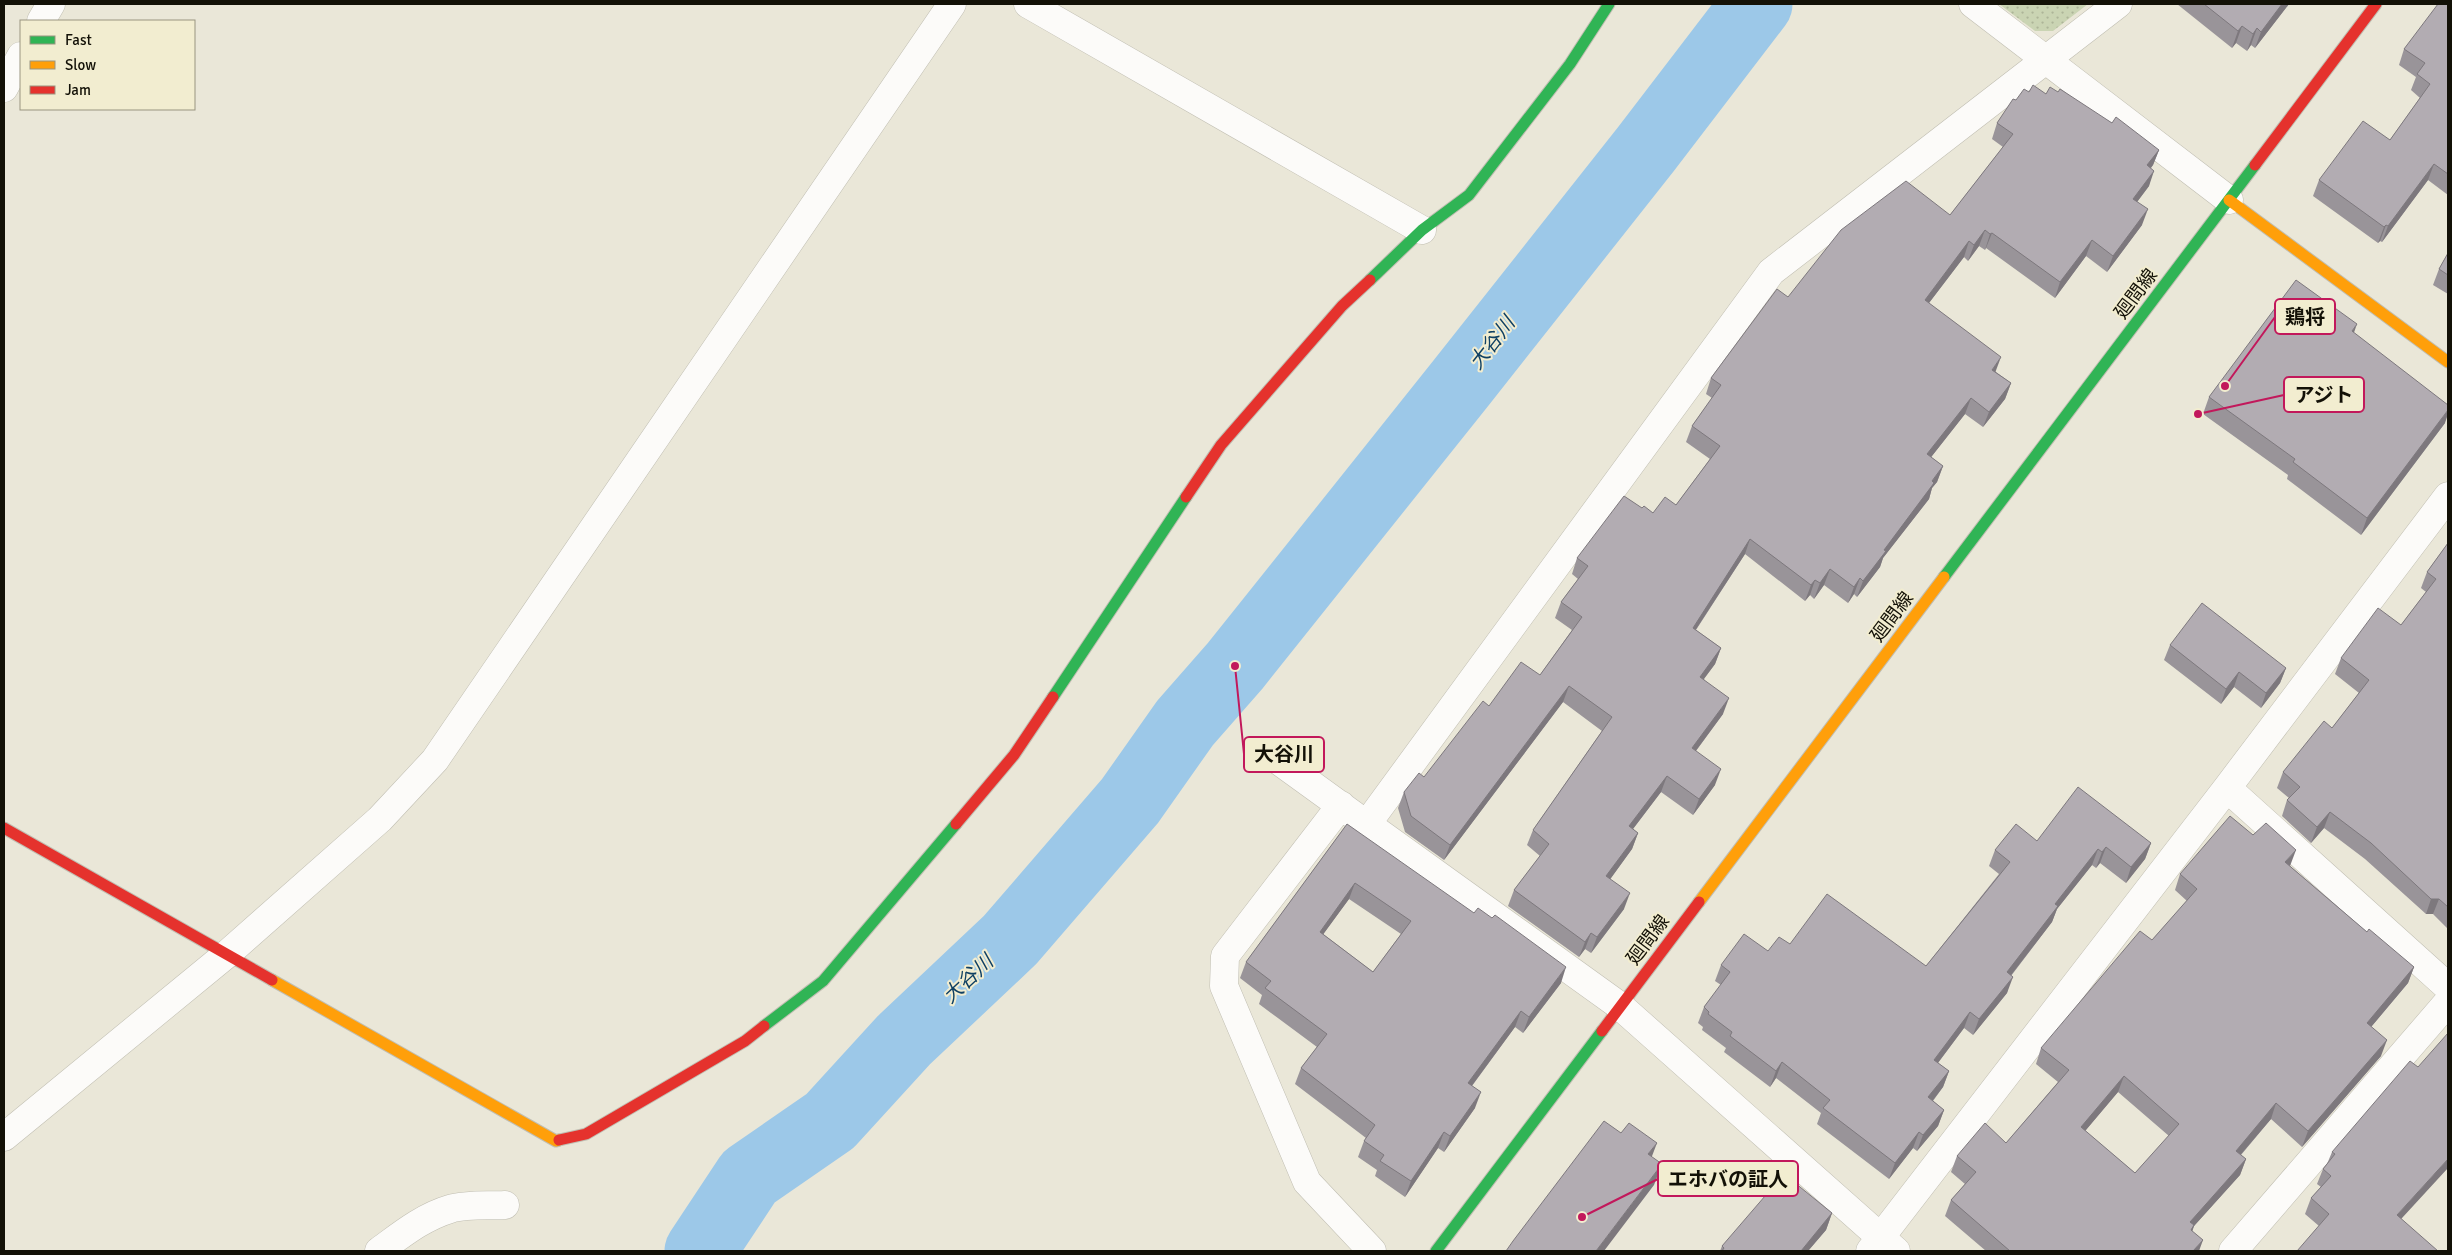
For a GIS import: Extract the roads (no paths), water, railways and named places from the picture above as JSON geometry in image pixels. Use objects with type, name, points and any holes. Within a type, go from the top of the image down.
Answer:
[{"type":"street","points":[[42,20],[51,4]]},
{"type":"street","points":[[4,1136],[227,954],[380,819],[435,760],[952,4]]},
{"type":"street","points":[[1028,4],[1422,230]]},
{"type":"street","points":[[4,828],[556,1141],[586,1134],[745,1040],[823,981],[1014,755],[1221,445],[1342,306],[1422,230],[1469,195],[1570,64],[1609,4]]},
{"type":"street","points":[[1973,4],[2230,200],[2448,362]]},
{"type":"street","points":[[1366,824],[1771,272],[2118,4]]},
{"type":"street","name":"廻間線","points":[[1436,1251],[2376,4]]},
{"type":"street","points":[[4,88],[20,58]]},
{"type":"street","points":[[1279,761],[1620,1006],[1882,1247],[2448,496]]},
{"type":"street","points":[[2227,788],[2448,987]]},
{"type":"street","points":[[1341,806],[1225,956],[1224,986],[1307,1182],[1372,1251]]},
{"type":"street","points":[[2233,1251],[2448,1002]]},
{"type":"street","points":[[379,1251],[426,1219],[450,1209],[470,1206],[505,1205]]},
{"type":"waterway","name":"大谷川","points":[[700,1251],[749,1177],[830,1121],[904,1040],[1010,940],[1130,801],[1185,723],[1235,666],[1461,383],[1646,149],[1757,4]]},
{"type":"place","name":"鶏将","points":[[2225,386]]},
{"type":"place","name":"アジト","points":[[2198,414]]},
{"type":"place","name":"大谷川","points":[[1235,666]]},
{"type":"place","name":"エホバの証人","points":[[1582,1217]]}]
